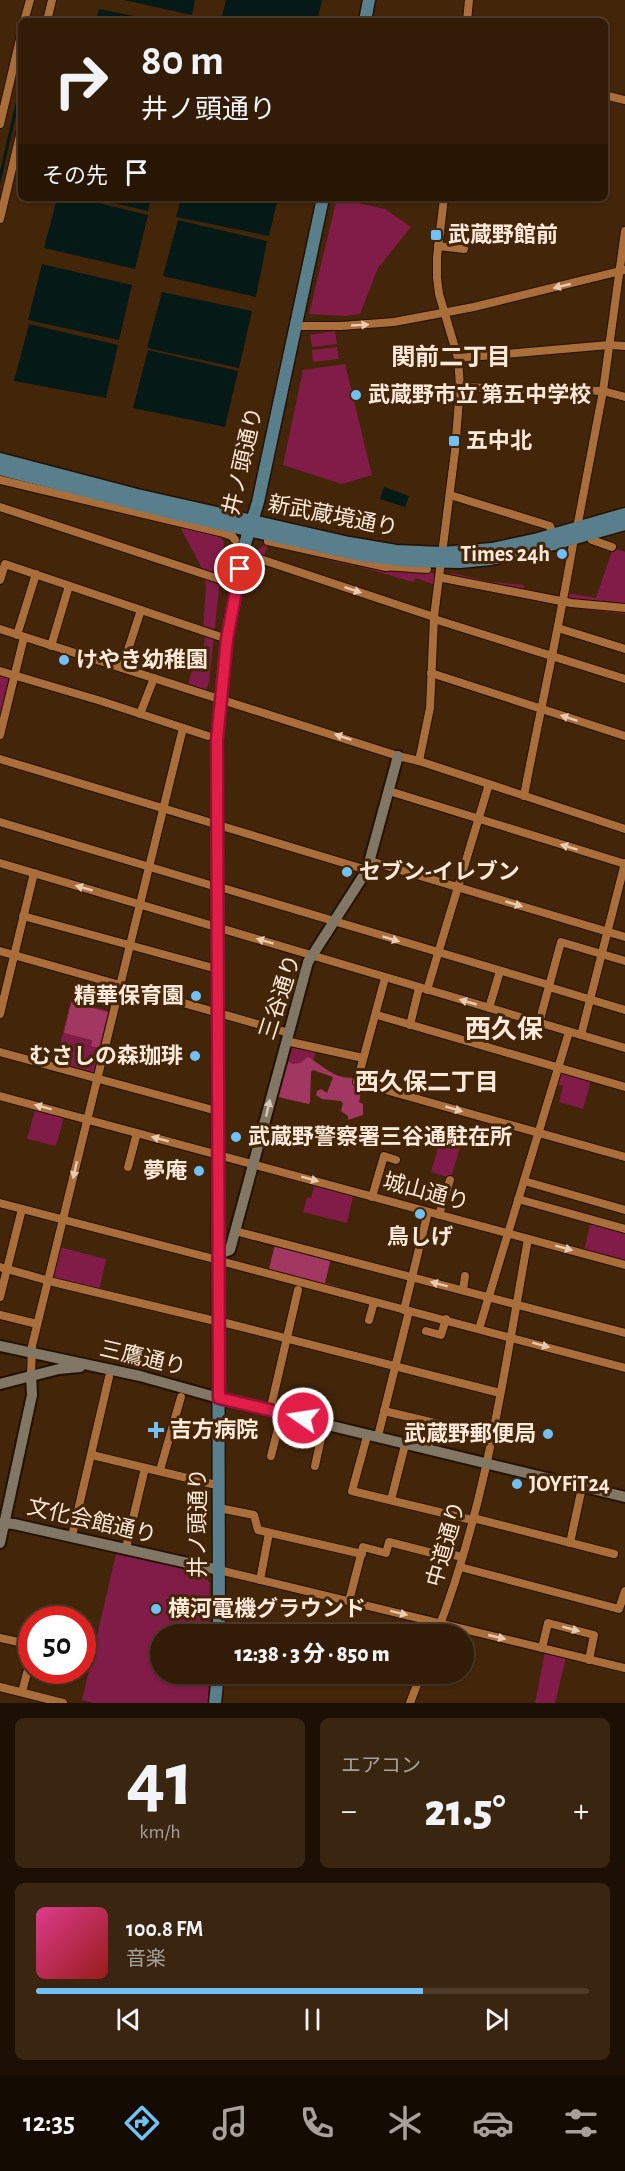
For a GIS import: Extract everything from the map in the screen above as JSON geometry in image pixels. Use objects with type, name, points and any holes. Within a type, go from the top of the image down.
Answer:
[{"type":"main road","points":[[365,18],[369,0]]},
{"type":"main road","name":"井ノ頭通り","points":[[219,1624],[219,1398],[215,1321],[220,1259],[217,1154],[217,740],[227,639],[243,554],[322,201]]},
{"type":"main road","name":"新武蔵境通り","points":[[0,459],[251,526]]},
{"type":"main road","name":"新武蔵境通り","points":[[0,470],[171,513],[375,548],[442,557],[625,524]]},
{"type":"main road","name":"新武蔵境通り","points":[[575,533],[625,514]]},
{"type":"main road","points":[[215,1703],[217,1684]]},
{"type":"street","points":[[25,18],[30,0]]},
{"type":"street","points":[[48,18],[52,0]]},
{"type":"street","points":[[467,18],[470,0]]},
{"type":"street","points":[[0,124],[4,85],[18,44]]},
{"type":"street","points":[[608,96],[625,100]]},
{"type":"street","points":[[0,219],[18,144]]},
{"type":"street","points":[[419,761],[430,708],[434,618],[450,495],[460,387],[458,358],[437,278],[444,201]]},
{"type":"street","points":[[524,796],[540,709],[564,601],[603,391],[622,272],[625,231]]},
{"type":"street","points":[[438,246],[464,249]]},
{"type":"street","points":[[294,326],[368,325],[445,312],[622,272]]},
{"type":"street","points":[[458,358],[609,345],[625,346]]},
{"type":"street","points":[[460,387],[603,391],[625,397]]},
{"type":"street","points":[[0,480],[220,532],[232,536],[235,540]]},
{"type":"street","points":[[450,495],[550,526],[550,529]]},
{"type":"street","points":[[0,507],[237,585]]},
{"type":"street","points":[[592,540],[612,547]]},
{"type":"street","points":[[268,542],[386,567],[427,569]]},
{"type":"street","points":[[243,554],[625,680]]},
{"type":"street","points":[[0,580],[5,564],[227,639]]},
{"type":"street","points":[[0,735],[36,574]]},
{"type":"street","points":[[443,578],[564,601],[625,608]]},
{"type":"street","points":[[51,646],[69,586]]},
{"type":"street","points":[[122,668],[141,610]]},
{"type":"street","points":[[558,628],[625,649]]},
{"type":"street","points":[[0,629],[419,761],[625,829]]},
{"type":"street","points":[[0,671],[208,736]]},
{"type":"street","points":[[431,674],[625,736]]},
{"type":"street","points":[[140,714],[154,678]]},
{"type":"street","points":[[0,1543],[2,1524],[32,1395],[31,1353],[37,1324],[183,728]]},
{"type":"street","name":"三谷通り","points":[[220,1259],[230,1250],[308,962],[335,922],[368,865],[398,756]]},
{"type":"street","points":[[0,759],[217,824],[458,887],[625,937]]},
{"type":"street","points":[[410,1025],[438,953],[489,784]]},
{"type":"street","points":[[389,791],[625,864],[581,1035]]},
{"type":"street","points":[[0,822],[210,885]]},
{"type":"street","points":[[0,863],[625,1048]]},
{"type":"street","points":[[0,1014],[34,873]]},
{"type":"street","points":[[223,888],[625,1010]]},
{"type":"street","points":[[23,916],[217,969]]},
{"type":"street","points":[[539,1023],[561,942],[625,961]]},
{"type":"street","points":[[0,951],[217,1013],[288,1037],[363,1058]]},
{"type":"street","points":[[489,1008],[500,971]]},
{"type":"street","points":[[385,978],[357,1082],[625,1157]]},
{"type":"street","points":[[376,1015],[625,1087]]},
{"type":"street","points":[[479,1329],[569,1032]]},
{"type":"street","points":[[0,1052],[217,1111]]},
{"type":"street","name":"城山通り","points":[[0,1096],[625,1265]]},
{"type":"street","points":[[128,1167],[137,1133]]},
{"type":"street","points":[[372,1197],[385,1153],[396,1160]]},
{"type":"street","points":[[439,1215],[450,1180]]},
{"type":"street","points":[[524,1181],[625,1210]]},
{"type":"street","points":[[518,1199],[625,1229]]},
{"type":"street","points":[[0,1203],[220,1259],[625,1368]]},
{"type":"street","points":[[0,1297],[3,1268],[22,1209]]},
{"type":"street","points":[[378,1436],[395,1366],[411,1276],[428,1212]]},
{"type":"street","points":[[235,1231],[625,1333]]},
{"type":"street","name":"中道通り","points":[[440,1624],[460,1567],[487,1462],[528,1239]]},
{"type":"street","points":[[3,1268],[47,1281],[500,1393]]},
{"type":"street","points":[[463,1290],[465,1276]]},
{"type":"street","points":[[270,1411],[298,1290]]},
{"type":"street","points":[[369,1320],[374,1302]]},
{"type":"street","points":[[0,1315],[37,1324]]},
{"type":"street","points":[[426,1331],[441,1335],[446,1319]]},
{"type":"street","name":"三鷹通り","points":[[0,1346],[140,1376],[270,1411],[625,1497]]},
{"type":"street","points":[[0,1384],[31,1375],[77,1367],[99,1368]]},
{"type":"street","points":[[72,1536],[109,1377]]},
{"type":"street","points":[[160,1470],[181,1397]]},
{"type":"street","points":[[384,1411],[439,1424]]},
{"type":"street","points":[[271,1456],[282,1413]]},
{"type":"street","points":[[315,1466],[322,1429]]},
{"type":"street","points":[[366,1440],[352,1491],[614,1554]]},
{"type":"street","points":[[391,1500],[404,1449]]},
{"type":"street","points":[[92,1455],[212,1484]]},
{"type":"street","points":[[126,1548],[145,1468]]},
{"type":"street","points":[[570,1543],[581,1492]]},
{"type":"street","points":[[219,1508],[254,1515],[258,1530],[362,1554]]},
{"type":"street","name":"文化会館通り","points":[[2,1524],[14,1524],[126,1548],[440,1624]]},
{"type":"street","points":[[260,1580],[269,1533]]},
{"type":"street","points":[[349,1601],[363,1547],[386,1553],[389,1542],[436,1554],[442,1552],[462,1557]]},
{"type":"street","points":[[460,1567],[619,1609],[625,1591]]},
{"type":"street","points":[[542,1648],[548,1623],[594,1635],[589,1660]]},
{"type":"street","name":"文化会館通り","points":[[474,1632],[625,1668]]},
{"type":"street","points":[[0,1638],[18,1642]]},
{"type":"street","points":[[22,1692],[24,1684]]},
{"type":"street","points":[[410,1703],[417,1684]]},
{"type":"street","points":[[0,1687],[63,1703]]},
{"type":"shaded area","points":[[336,201],[354,202],[385,209],[411,227],[378,268],[360,314],[346,316],[309,314]]},
{"type":"shaded area","points":[[335,331],[337,344],[312,347],[310,335]]},
{"type":"shaded area","points":[[337,347],[339,359],[313,362],[312,350]]},
{"type":"shaded area","points":[[345,364],[372,475],[342,484],[283,465],[303,370]]},
{"type":"shaded area","points":[[179,525],[218,533],[224,542],[209,683],[206,690],[188,684],[194,664],[200,666],[206,633],[203,627],[206,587],[204,572]]},
{"type":"shaded area","points":[[268,543],[356,562],[354,566],[268,545],[264,556],[253,553]]},
{"type":"shaded area","points":[[613,548],[625,552],[625,614],[565,607],[567,593],[596,598]]},
{"type":"shaded area","points":[[362,563],[432,572],[436,577],[435,585],[416,578],[413,582],[361,567]]},
{"type":"shaded area","points":[[451,573],[493,582],[523,585],[527,593],[560,597],[558,603],[449,582]]},
{"type":"shaded area","points":[[0,674],[10,679],[0,721]]},
{"type":"shaded area","points":[[71,1001],[109,1011],[94,1072],[55,1064]]},
{"type":"shaded area","points":[[71,1003],[108,1012],[99,1048],[91,1046],[92,1040],[64,1033]]},
{"type":"shaded area","points":[[290,1044],[316,1050],[309,1077],[283,1069]]},
{"type":"shaded area","points":[[308,1057],[334,1074],[353,1078],[361,1092],[359,1102],[363,1104],[363,1115],[348,1120],[348,1116],[341,1111],[343,1103],[341,1101],[322,1099],[316,1095],[321,1089],[327,1093],[333,1077],[313,1070],[309,1104],[278,1097],[275,1089],[282,1064],[288,1061],[292,1064],[300,1063]]},
{"type":"shaded area","points":[[562,1071],[591,1080],[583,1109],[559,1102],[563,1086],[555,1084]]},
{"type":"shaded area","points":[[35,1110],[64,1117],[56,1146],[27,1139]]},
{"type":"shaded area","points":[[440,1141],[460,1147],[451,1178],[431,1172]]},
{"type":"shaded area","points":[[314,1186],[353,1196],[347,1223],[303,1212],[307,1197],[311,1198]]},
{"type":"shaded area","points":[[591,1221],[625,1230],[625,1261],[584,1250]]},
{"type":"shaded area","points":[[275,1244],[331,1258],[325,1283],[339,1287],[338,1292],[268,1273]]},
{"type":"shaded area","points":[[59,1247],[106,1259],[99,1291],[54,1280],[52,1276]]},
{"type":"shaded area","name":"横河電機グラウンド","points":[[116,1554],[201,1572],[210,1583],[209,1624],[150,1624],[150,1684],[209,1684],[208,1703],[93,1703],[82,1700],[86,1684],[96,1684],[96,1640]]},
{"type":"shaded area","points":[[545,1652],[566,1657],[555,1703],[535,1703]]},
{"type":"water","points":[[124,0],[195,0],[192,15]]},
{"type":"water","points":[[226,0],[322,0],[318,18],[222,18]]},
{"type":"water","points":[[99,9],[144,18],[97,18]]},
{"type":"water","points":[[18,93],[18,106],[0,185],[0,171]]},
{"type":"water","points":[[56,201],[90,201],[148,215],[135,269],[44,248]]},
{"type":"water","points":[[105,201],[150,201],[148,211]]},
{"type":"water","points":[[180,201],[277,201],[269,236],[176,217]]},
{"type":"water","points":[[178,220],[267,241],[256,297],[163,276]]},
{"type":"water","points":[[42,264],[132,285],[119,340],[28,320]]},
{"type":"water","points":[[162,292],[252,311],[239,368],[147,348]]},
{"type":"water","points":[[29,324],[118,345],[106,398],[14,381]]},
{"type":"water","points":[[148,350],[238,371],[225,427],[133,408]]},
{"type":"water","points":[[384,487],[409,496],[405,507],[380,499]]},
{"type":"place","name":"武蔵野館前","points":[[436,235]]},
{"type":"place","name":"武蔵野市立 第五中学校","points":[[356,395]]},
{"type":"place","name":"五中北","points":[[454,441]]},
{"type":"place","name":"Times 24h","points":[[562,554]]},
{"type":"place","name":"けやき幼稚園","points":[[64,660]]},
{"type":"place","name":"セブン-イレブン","points":[[347,872]]},
{"type":"place","name":"精華保育園","points":[[196,996]]},
{"type":"place","name":"むさしの森珈琲","points":[[195,1056]]},
{"type":"place","name":"武蔵野警察署三谷通駐在所","points":[[236,1137]]},
{"type":"place","name":"夢庵","points":[[199,1171]]},
{"type":"place","name":"鳥しげ","points":[[420,1214]]},
{"type":"place","name":"吉方病院","points":[[156,1430]]},
{"type":"place","name":"武蔵野郵便局","points":[[548,1434]]},
{"type":"place","name":"JOYFiT24","points":[[517,1484]]},
{"type":"place","name":"横河電機グラウンド","points":[[156,1609]]},
{"type":"district","name":"関前二丁目","points":[[451,358]]},
{"type":"district","name":"西久保","points":[[504,1030]]},
{"type":"district","name":"西久保二丁目","points":[[427,1083]]},
{"type":"route","points":[[240,569],[227,639],[217,740],[219,1398],[303,1418]]}]
